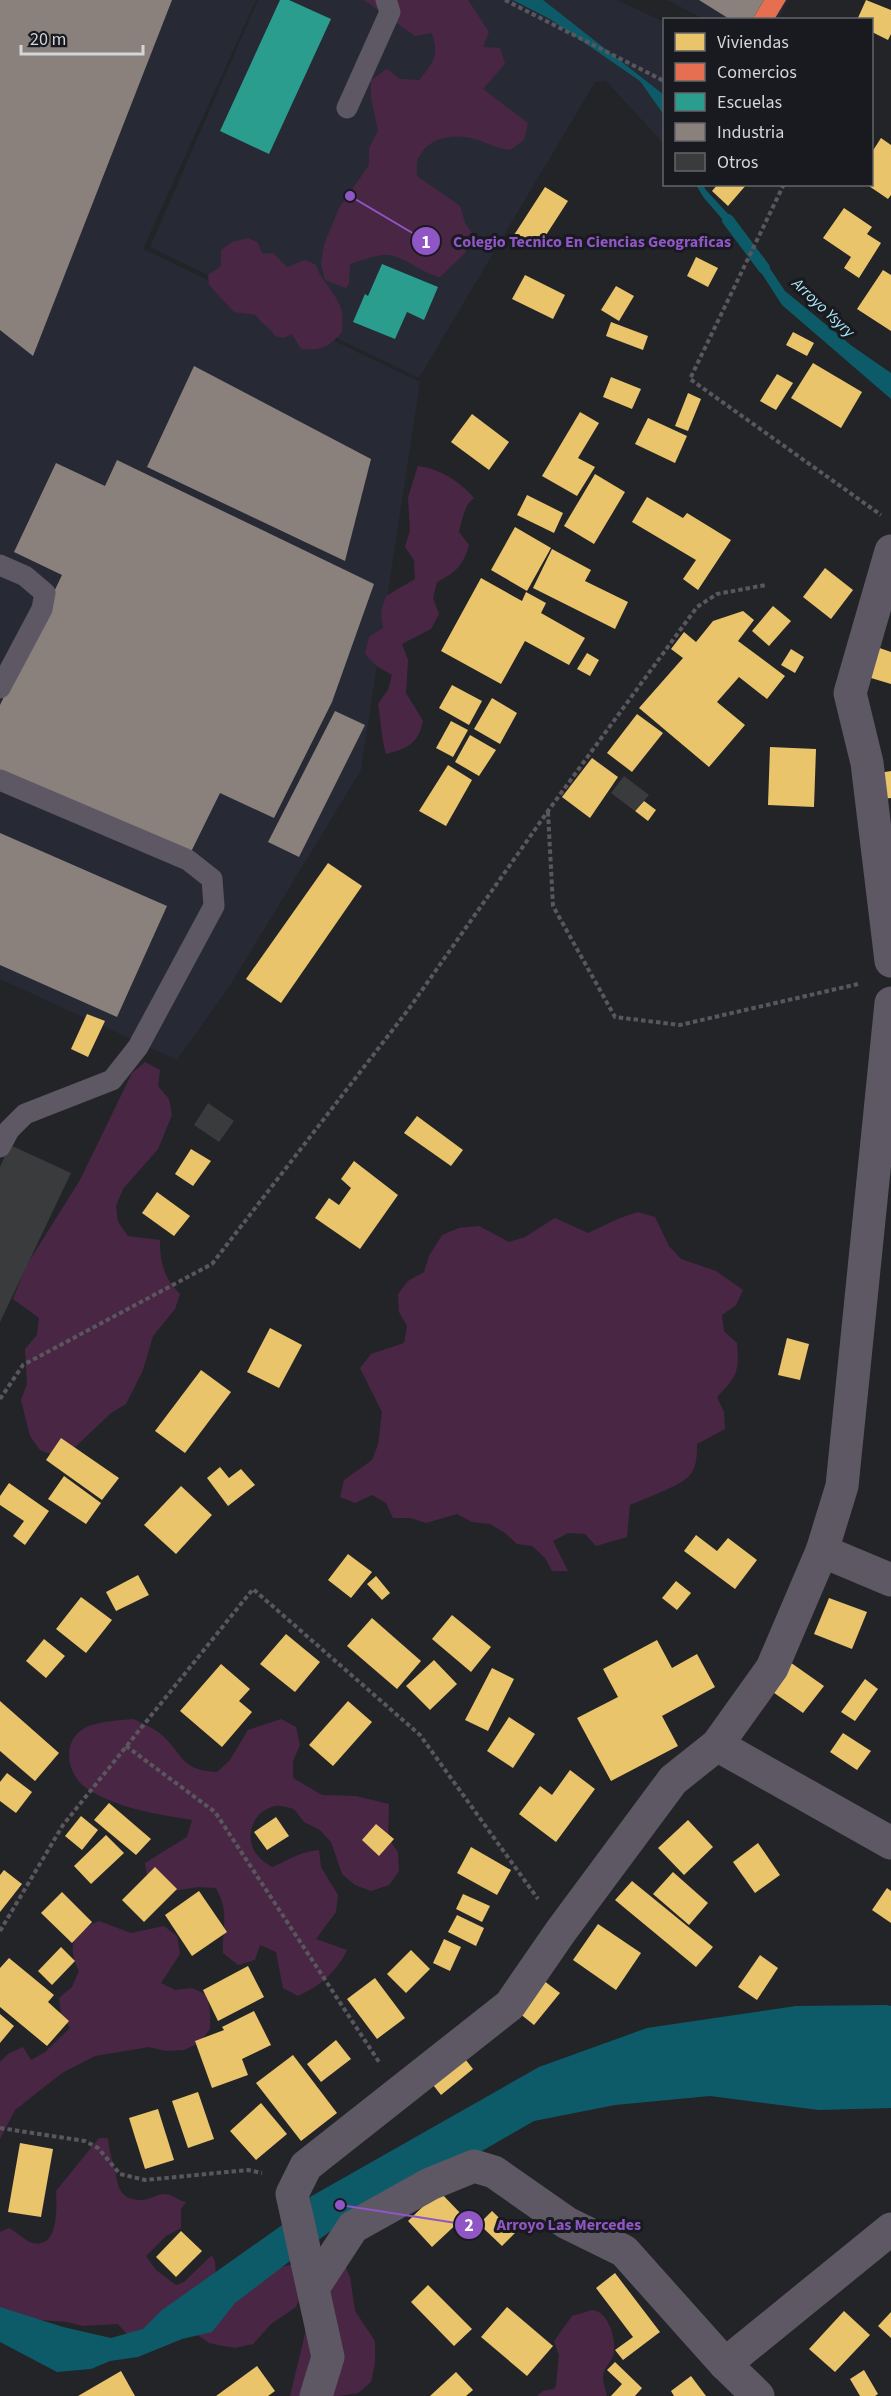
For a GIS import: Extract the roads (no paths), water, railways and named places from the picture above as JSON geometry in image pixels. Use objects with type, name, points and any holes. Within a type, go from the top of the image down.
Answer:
[{"type":"street","points":[[316,2396],[328,2357],[295,2187],[306,2166],[510,2005],[561,1931],[673,1780],[717,1745],[772,1668],[822,1551],[842,1486],[884,982],[867,763],[850,693],[891,551]]},
{"type":"street","points":[[822,1551],[891,1580]]},
{"type":"street","points":[[717,1745],[891,1843]]},
{"type":"street","points":[[311,2277],[353,2227],[430,2184],[474,2166],[494,2172],[567,2223],[624,2251],[725,2364],[758,2396]]},
{"type":"street","points":[[725,2364],[891,2229]]},
{"type":"lane","points":[[347,108],[390,12],[386,0]]},
{"type":"lane","points":[[0,565],[25,576],[45,593],[42,609],[0,688]]},
{"type":"lane","points":[[0,780],[188,860],[212,879],[214,906],[138,1047],[112,1080],[26,1114],[9,1130],[0,1147]]},
{"type":"water","points":[[513,0],[543,0],[663,94],[663,114],[640,81],[550,19]]},
{"type":"water","points":[[697,186],[704,186],[741,228],[737,236]]},
{"type":"water","points":[[759,252],[785,291],[852,346],[891,373],[891,399],[782,305],[753,260]]},
{"type":"water","points":[[796,2006],[891,2006],[891,2108],[819,2110],[710,2096],[615,2105],[534,2121],[463,2162],[382,2194],[317,2241],[310,2197],[539,2067],[647,2028]]},
{"type":"water","points":[[285,2223],[294,2258],[235,2303],[212,2332],[182,2339],[138,2357],[110,2361],[91,2369],[57,2372],[0,2342],[0,2307],[63,2327],[111,2338],[143,2329],[162,2310]]},
{"type":"waterway","name":"Arroyo Ysyry","points":[[728,220],[764,268]]},
{"type":"place","name":"Colegio Tecnico En Ciencias Geograficas","points":[[350,196]]},
{"type":"place","name":"Arroyo Las Mercedes","points":[[340,2205]]}]
